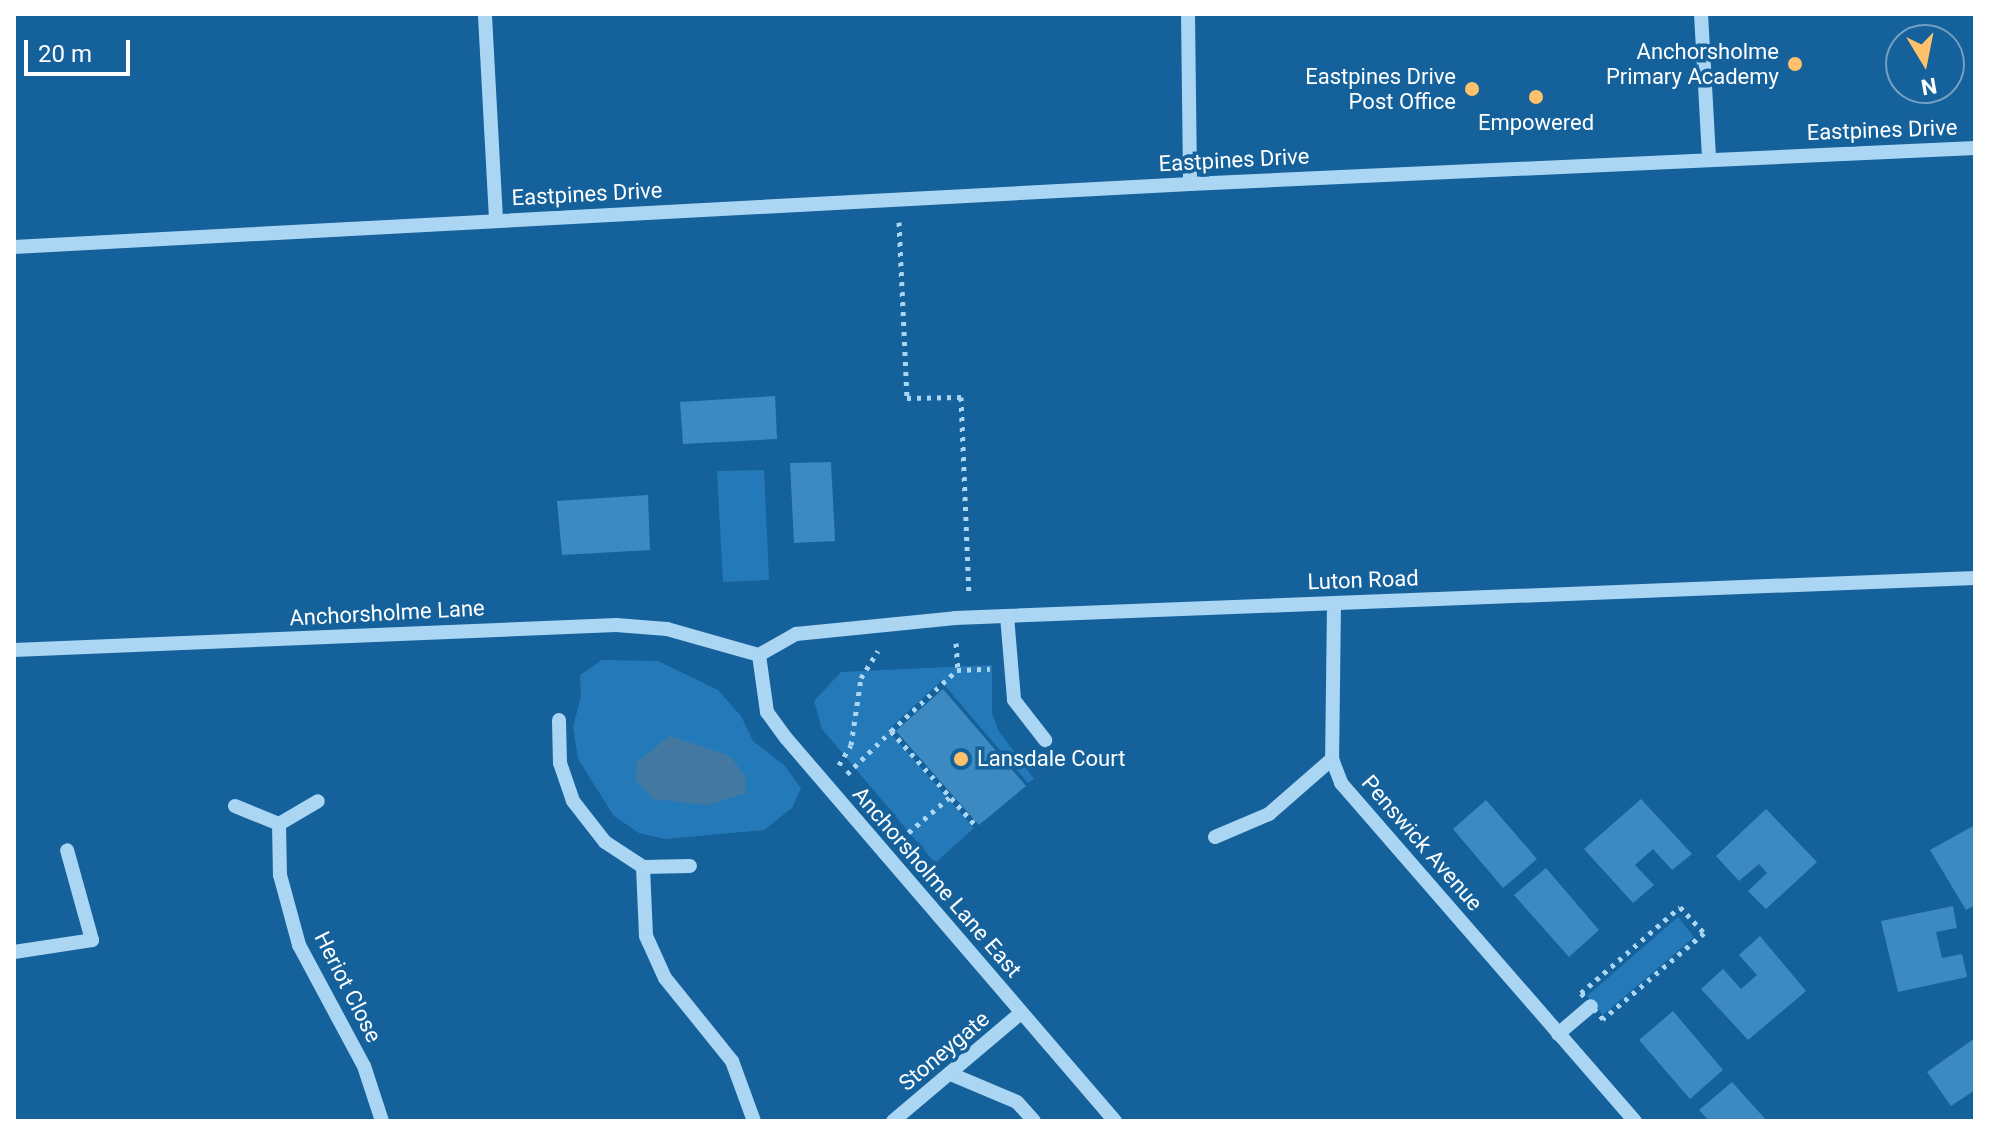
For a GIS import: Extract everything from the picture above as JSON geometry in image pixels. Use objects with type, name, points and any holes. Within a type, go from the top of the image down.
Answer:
[{"type":"street","points":[[1188,14],[1190,184]]},
{"type":"street","points":[[1701,14],[1709,158]]},
{"type":"street","name":"Eastpines Drive","points":[[485,16],[496,221]]},
{"type":"street","name":"Eastpines Drive","points":[[14,247],[1190,184],[1975,148]]},
{"type":"street","name":"Luton Road","points":[[759,655],[796,634],[970,618],[1975,578]]},
{"type":"street","name":"Penswick Avenue","points":[[1334,603],[1332,759],[1341,783],[1635,1121]]},
{"type":"street","points":[[1007,616],[1014,700],[1045,740]]},
{"type":"street","name":"Anchorsholme Lane","points":[[14,650],[616,625],[667,629],[759,655]]},
{"type":"street","name":"Anchorsholme Lane East","points":[[759,655],[767,712],[828,788],[1115,1121]]},
{"type":"street","points":[[559,720],[560,763],[573,801],[605,842],[643,867],[690,866]]},
{"type":"street","points":[[1215,837],[1269,814],[1332,759]]},
{"type":"street","points":[[235,806],[279,824],[318,801]]},
{"type":"street","name":"Heriot Close","points":[[279,824],[280,875],[299,945],[364,1066],[382,1121]]},
{"type":"street","points":[[14,952],[92,940],[67,850]]},
{"type":"street","points":[[643,867],[646,936],[665,978],[732,1061],[754,1121]]},
{"type":"street","points":[[1558,1034],[1591,1006]]},
{"type":"street","name":"Stoneygate","points":[[893,1121],[953,1075],[1021,1013]]},
{"type":"street","points":[[953,1075],[1017,1102],[1034,1121]]},
{"type":"path","points":[[897,200],[907,398],[961,397],[970,618]]},
{"type":"path","points":[[828,788],[851,745],[861,678],[895,624]]},
{"type":"path","points":[[828,788],[957,670],[1011,668]]},
{"type":"path","points":[[891,731],[977,827]]},
{"type":"path","points":[[884,853],[950,796]]},
{"type":"path","points":[[1680,907],[1704,933],[1603,1019],[1591,1006],[1581,993],[1680,907]]},
{"type":"shaded area","points":[[764,470],[769,580],[723,582],[717,471]]},
{"type":"shaded area","points":[[602,660],[658,661],[718,690],[741,716],[753,741],[784,765],[801,788],[792,808],[764,830],[665,839],[639,833],[614,816],[578,759],[573,727],[581,696],[580,675]]},
{"type":"shaded area","points":[[992,665],[992,713],[998,730],[1034,779],[1028,783],[941,681],[888,730],[974,828],[935,863],[822,729],[814,701],[841,672]]},
{"type":"shaded area","points":[[670,736],[730,756],[745,776],[746,793],[707,805],[653,799],[636,780],[637,762]]},
{"type":"shaded area","points":[[1678,917],[1694,937],[1603,1015],[1587,996]]},
{"type":"building","points":[[775,396],[777,439],[683,444],[680,402]]},
{"type":"building","points":[[831,462],[835,541],[794,543],[790,463]]},
{"type":"building","points":[[648,495],[650,550],[562,555],[557,501]]},
{"type":"building","name":"Lansdale Court","points":[[943,689],[1026,786],[979,825],[896,731]]},
{"type":"building","points":[[1641,799],[1692,854],[1672,870],[1653,849],[1635,865],[1654,885],[1633,903],[1584,849]]},
{"type":"building","points":[[1486,800],[1537,859],[1503,888],[1453,829]]},
{"type":"building","points":[[1766,809],[1817,862],[1766,909],[1748,891],[1767,873],[1759,864],[1739,881],[1716,856]]},
{"type":"building","points":[[1975,825],[1975,905],[1966,910],[1930,850]]},
{"type":"building","points":[[1546,868],[1599,930],[1569,957],[1514,895]]},
{"type":"building","points":[[1953,906],[1957,928],[1936,932],[1942,958],[1962,954],[1967,977],[1898,992],[1881,921]]},
{"type":"building","points":[[1760,936],[1806,991],[1748,1040],[1701,989],[1723,969],[1741,989],[1757,975],[1739,955]]},
{"type":"building","points":[[1673,1011],[1723,1070],[1690,1099],[1639,1040]]},
{"type":"building","points":[[1975,1038],[1975,1090],[1951,1106],[1927,1072]]},
{"type":"building","points":[[1732,1082],[1767,1121],[1709,1121],[1699,1110]]},
{"type":"place","name":"Anchorsholme Primary Academy","points":[[1795,64]]},
{"type":"place","name":"Eastpines Drive Post Office","points":[[1472,89]]},
{"type":"place","name":"Empowered","points":[[1536,97]]},
{"type":"place","name":"Lansdale Court","points":[[961,759]]}]
